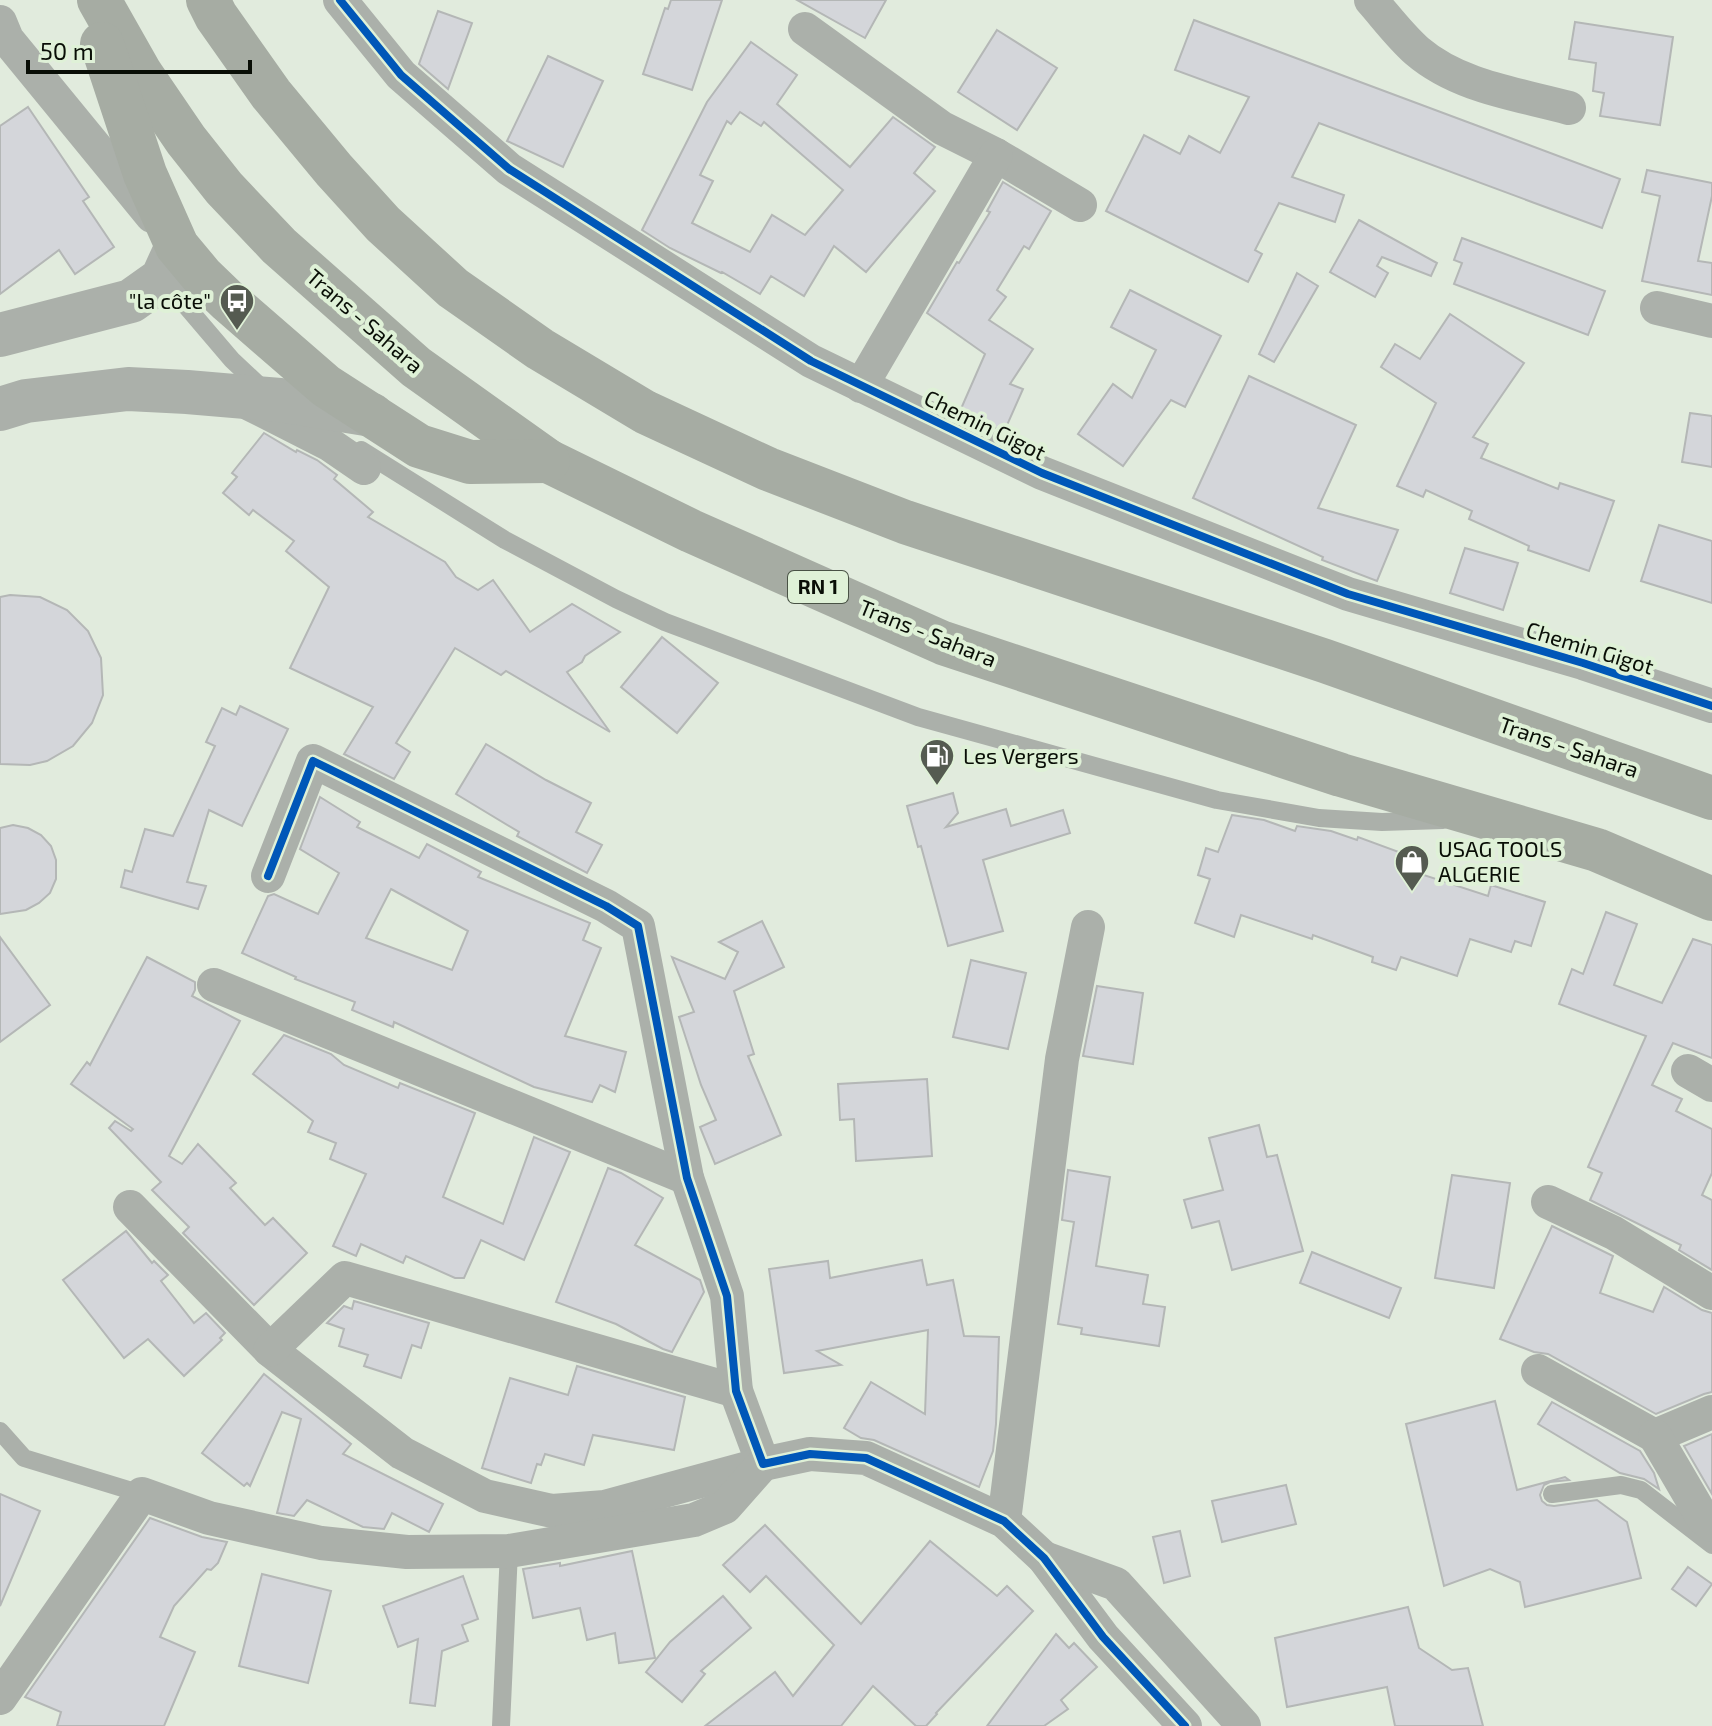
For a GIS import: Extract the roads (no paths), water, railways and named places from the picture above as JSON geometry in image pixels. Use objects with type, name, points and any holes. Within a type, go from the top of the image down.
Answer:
[{"type":"highway","points":[[87,0],[145,174],[177,246],[202,276],[326,386],[419,446],[470,462],[548,461]]},
{"type":"highway","name":"Trans - Sahara","points":[[99,0],[141,74],[186,140],[224,188],[279,246],[416,367],[548,461],[691,531],[943,643],[1341,775],[1597,850],[1712,899]]},
{"type":"highway","name":"Trans - Sahara","points":[[208,0],[271,94],[383,224],[453,288],[540,349],[645,412],[768,469],[905,522],[1325,661],[1712,798]]},
{"type":"street","name":"Chemin Gigot","points":[[340,0],[401,75],[509,169],[811,361],[1042,473],[1348,594],[1583,663],[1712,706]]},
{"type":"street","points":[[1371,0],[1416,50],[1454,75],[1569,108]]},
{"type":"street","points":[[0,22],[7,39],[177,246],[162,279],[131,301],[0,335]]},
{"type":"street","points":[[805,29],[942,128],[996,155],[1080,205]]},
{"type":"street","points":[[861,386],[996,155]]},
{"type":"street","points":[[1657,308],[1712,321]]},
{"type":"street","points":[[0,409],[26,401],[128,389],[280,400],[372,415]]},
{"type":"street","points":[[235,396],[329,444],[364,468]]},
{"type":"street","points":[[268,876],[313,761],[592,899],[638,926],[687,1178],[727,1296],[736,1391],[763,1464]]},
{"type":"street","points":[[1004,1521],[1062,1059],[1088,927]]},
{"type":"street","points":[[214,985],[687,1178]]},
{"type":"street","points":[[1548,1202],[1614,1233],[1712,1293]]},
{"type":"street","points":[[130,1207],[270,1350],[402,1453],[485,1496],[552,1511],[605,1507],[810,1454],[866,1458],[1004,1521],[1044,1558],[1103,1637],[1185,1726]]},
{"type":"street","points":[[270,1350],[345,1278],[736,1391]]},
{"type":"street","points":[[1538,1371],[1655,1436],[1703,1518],[1712,1525]]},
{"type":"street","points":[[1655,1436],[1712,1412]]},
{"type":"street","points":[[0,1698],[142,1494],[209,1518],[321,1543],[407,1552],[509,1551],[694,1520],[725,1507],[763,1464]]},
{"type":"street","points":[[1044,1558],[1116,1584],[1244,1726]]},
{"type":"lane","points":[[177,246],[176,275],[186,306],[260,388],[505,540],[665,622],[918,717],[1217,800],[1319,818],[1382,822],[1485,818]]},
{"type":"lane","points":[[0,1431],[24,1458]]},
{"type":"lane","points":[[0,1452],[142,1494]]},
{"type":"lane","points":[[1552,1494],[1621,1485],[1641,1490],[1712,1545]]},
{"type":"lane","points":[[501,1726],[509,1551]]},
{"type":"place","name":"\"la côte\"","points":[[237,332]]},
{"type":"place","name":"Les Vergers","points":[[937,787]]},
{"type":"place","name":"USAG TOOLS ALGERIE","points":[[1412,893]]}]
